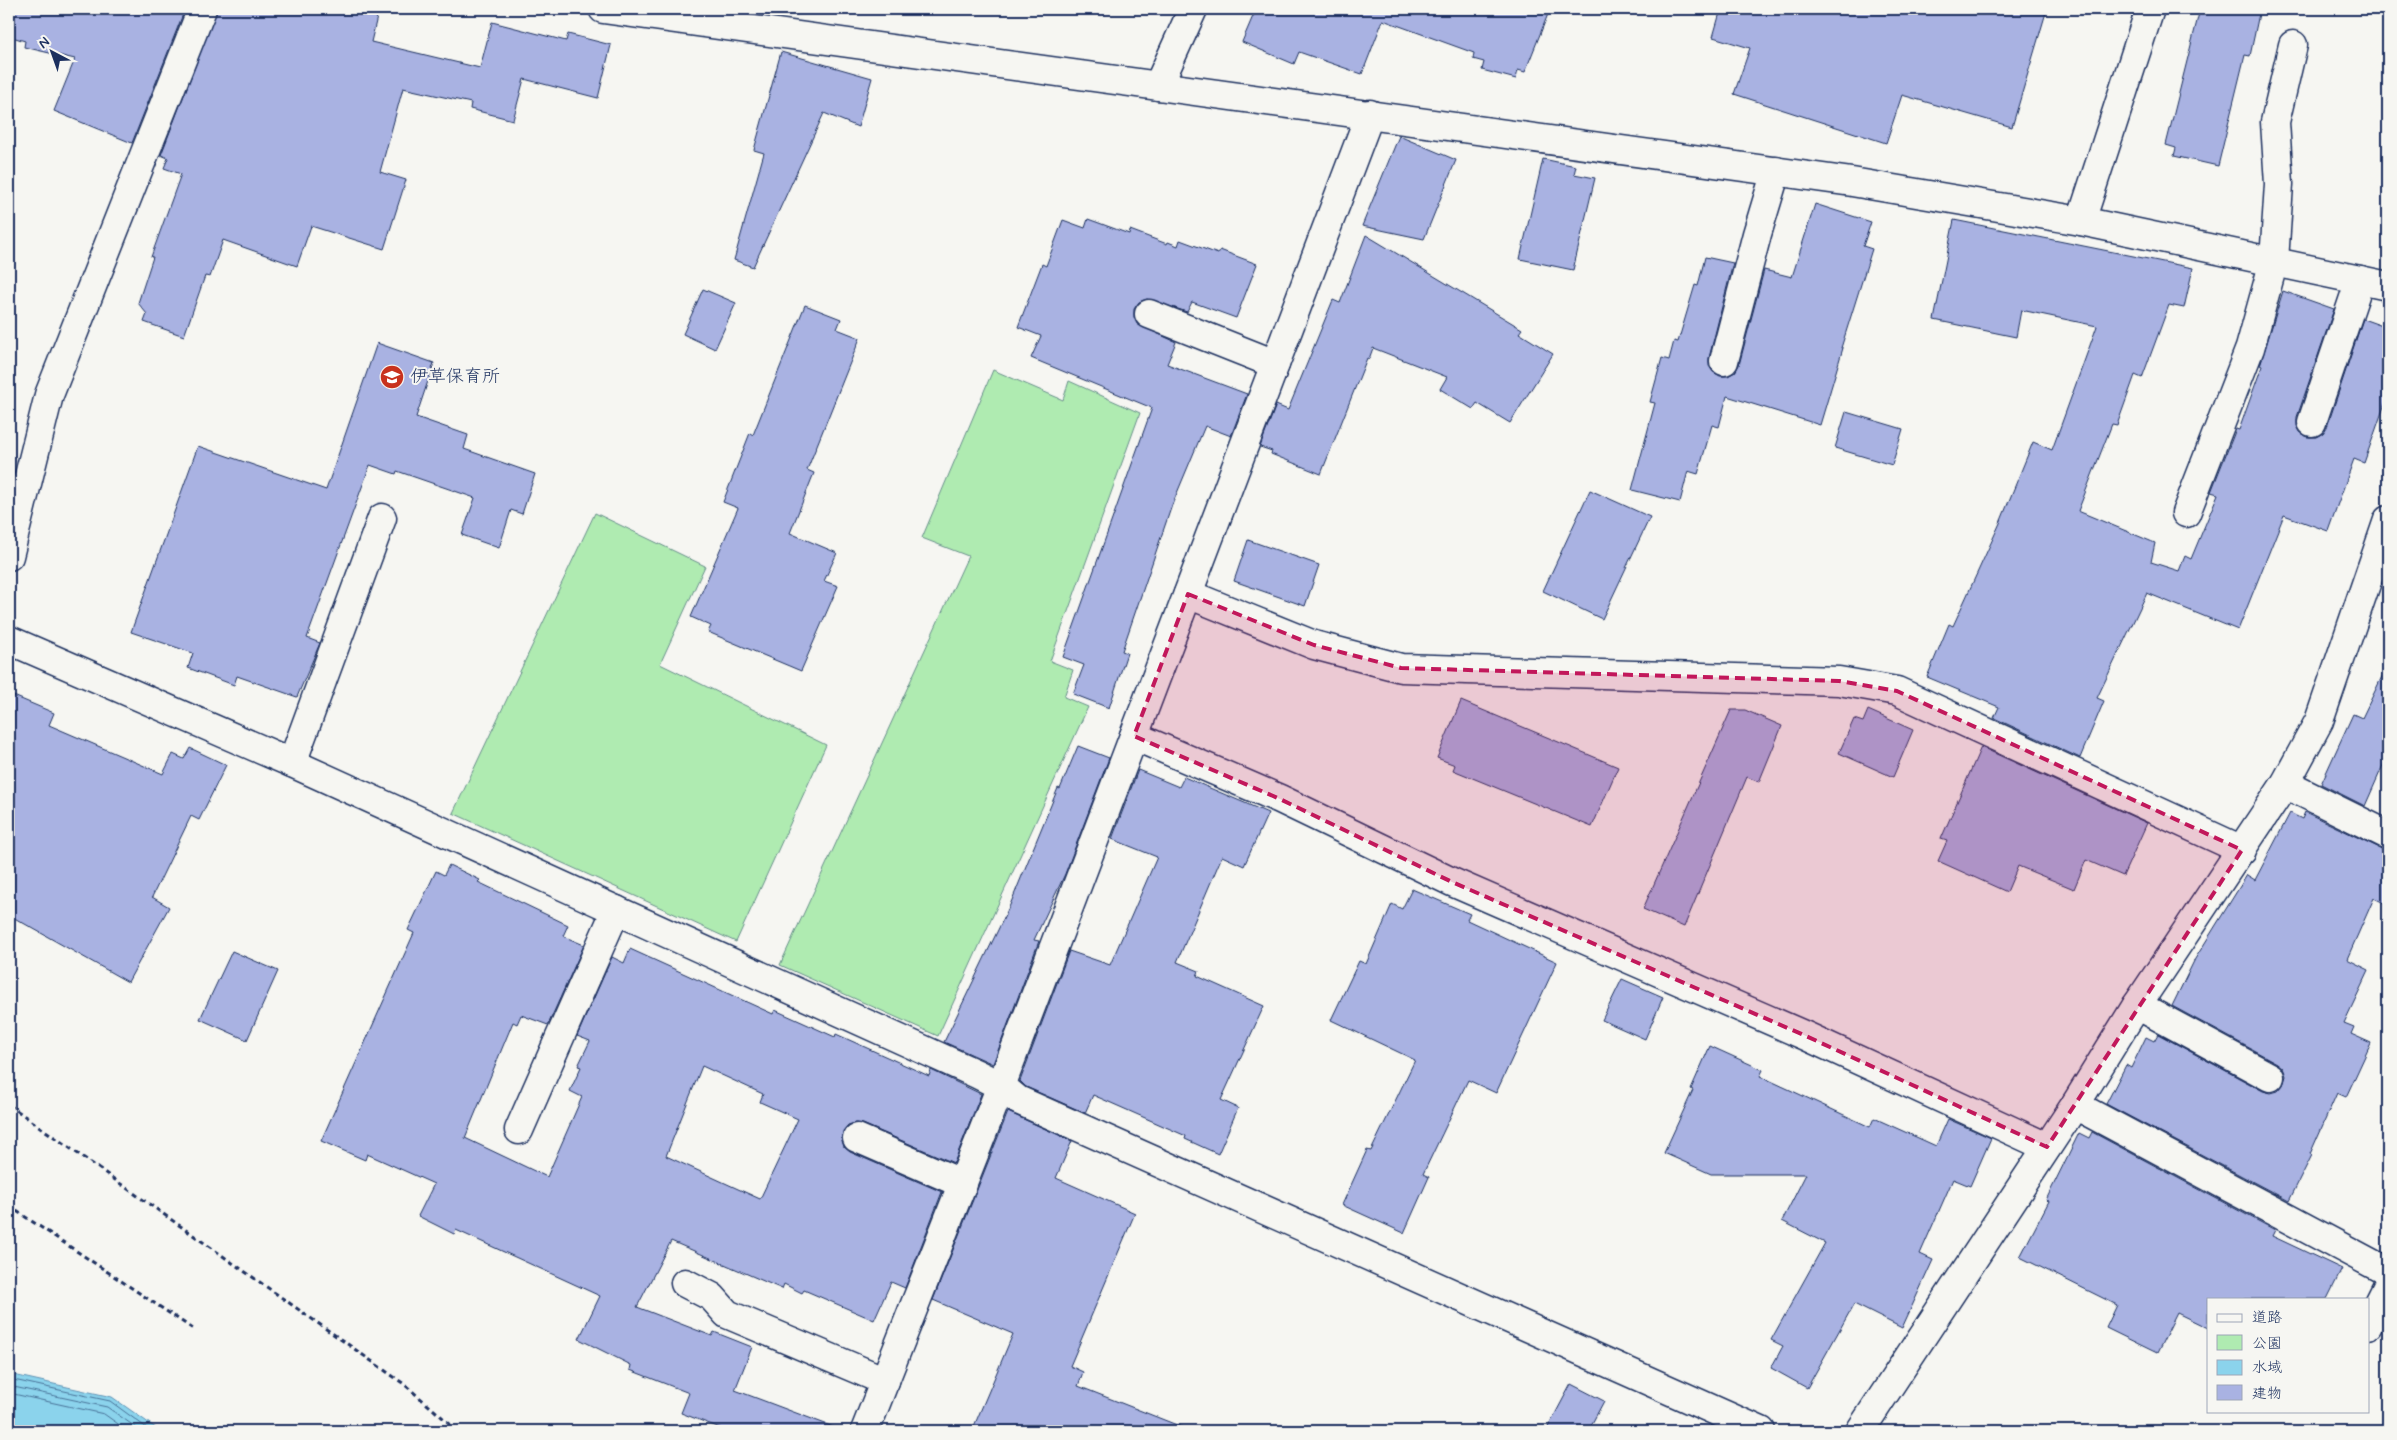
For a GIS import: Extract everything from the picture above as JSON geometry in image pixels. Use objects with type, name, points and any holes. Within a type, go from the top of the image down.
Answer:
[{"type":"street","points":[[9,556],[49,395],[202,9]]},
{"type":"street","points":[[603,9],[1776,171],[2081,221],[2388,286]]},
{"type":"street","points":[[1158,86],[1193,9]]},
{"type":"street","points":[[2081,221],[2150,9]]},
{"type":"street","points":[[2186,513],[2250,348],[2274,261],[2279,184],[2275,122],[2293,45]]},
{"type":"street","points":[[865,1431],[1001,1086],[1370,114]]},
{"type":"street","points":[[1724,361],[1757,234],[1776,171]]},
{"type":"street","points":[[2312,422],[2360,280]]},
{"type":"street","points":[[1149,314],[1275,364]]},
{"type":"street","points":[[292,763],[382,518]]},
{"type":"street","points":[[1860,1431],[2075,1105],[2137,1005],[2285,784],[2319,720],[2388,520]]},
{"type":"street","points":[[1188,594],[1314,645],[1401,668],[1839,681],[1897,691],[2242,850]]},
{"type":"street","points":[[9,640],[292,763],[1001,1086],[1027,1104],[1761,1431]]},
{"type":"street","points":[[1134,736],[1280,799],[1452,882],[1806,1036],[2047,1147]]},
{"type":"street","points":[[2285,784],[2388,835]]},
{"type":"street","points":[[519,1130],[616,910]]},
{"type":"street","points":[[2137,1005],[2270,1077]]},
{"type":"street","points":[[2075,1105],[2388,1272]]},
{"type":"street","points":[[857,1138],[963,1184]]},
{"type":"street","points":[[685,1283],[712,1296],[727,1314],[885,1381]]},
{"type":"street","points":[[2370,1321],[2388,1285]]},
{"type":"path","points":[[9,1105],[404,1384],[458,1431]]},
{"type":"path","points":[[9,1206],[193,1329]]},
{"type":"highlighted area","points":[[1188,594],[1314,645],[1401,668],[1839,681],[1897,691],[2242,850],[2047,1147],[1806,1036],[1452,882],[1280,799],[1134,736]]},
{"type":"green space","points":[[993,370],[1063,400],[1069,381],[1140,413],[1050,661],[1073,670],[1064,697],[1088,707],[938,1036],[780,965],[968,556],[922,538]]},
{"type":"green space","points":[[595,513],[705,566],[660,664],[826,745],[736,942],[453,813]]},
{"type":"water","points":[[9,1374],[112,1397],[160,1431],[9,1431]]},
{"type":"building","points":[[9,9],[185,9],[132,143],[54,111],[75,59],[24,47],[25,41],[9,36]]},
{"type":"building","points":[[217,9],[339,9],[377,17],[371,42],[480,68],[492,22],[566,41],[568,34],[611,45],[598,98],[524,79],[513,120],[470,109],[471,103],[403,88],[380,172],[406,180],[384,249],[311,226],[297,266],[223,240],[210,277],[205,276],[184,336],[144,322],[147,314],[138,303],[153,257],[151,257],[181,174],[164,168],[168,158],[161,155]]},
{"type":"building","points":[[1256,9],[1550,9],[1525,72],[1518,70],[1516,79],[1482,70],[1484,62],[1473,59],[1474,53],[1383,20],[1362,74],[1299,52],[1294,64],[1242,42]]},
{"type":"building","points":[[1721,9],[2047,9],[2012,127],[1902,95],[1886,143],[1734,94],[1750,48],[1713,37]]},
{"type":"building","points":[[2200,9],[2260,9],[2250,56],[2245,55],[2218,166],[2174,156],[2176,148],[2166,145]]},
{"type":"building","points":[[781,52],[872,78],[858,127],[824,113],[753,267],[734,260],[764,153],[754,150]]},
{"type":"building","points":[[1399,136],[1456,160],[1424,239],[1362,226]]},
{"type":"building","points":[[1543,159],[1576,166],[1574,174],[1595,178],[1573,270],[1520,259]]},
{"type":"building","points":[[1815,204],[1871,222],[1863,246],[1872,249],[1841,348],[1843,348],[1820,425],[1727,396],[1719,427],[1712,425],[1698,474],[1688,471],[1680,502],[1632,490],[1655,403],[1650,402],[1662,358],[1669,360],[1674,341],[1678,342],[1695,285],[1698,286],[1705,257],[1733,263],[1709,358],[1709,366],[1713,372],[1720,376],[1728,376],[1735,372],[1739,365],[1764,270],[1792,277]]},
{"type":"building","points":[[1088,219],[1129,234],[1130,230],[1167,244],[1168,242],[1178,246],[1180,240],[1218,254],[1220,250],[1257,264],[1236,318],[1192,302],[1187,312],[1147,299],[1139,302],[1134,309],[1134,317],[1137,324],[1176,342],[1167,364],[1247,394],[1231,436],[1205,426],[1172,505],[1122,651],[1127,653],[1109,708],[1073,694],[1084,665],[1063,657],[1152,408],[1031,358],[1041,336],[1018,327],[1042,264],[1046,266],[1063,220],[1085,228]]},
{"type":"building","points":[[1954,220],[2193,268],[2184,308],[2169,305],[2142,378],[2135,375],[2117,425],[2112,424],[2078,511],[2155,543],[2151,562],[2179,571],[2185,556],[2191,559],[2218,494],[2211,492],[2236,429],[2239,430],[2262,366],[2260,365],[2283,291],[2334,309],[2297,417],[2297,426],[2300,432],[2307,437],[2316,437],[2323,433],[2327,427],[2363,319],[2388,328],[2388,395],[2364,463],[2354,459],[2328,531],[2284,515],[2238,630],[2147,593],[2097,698],[2104,701],[2080,758],[1994,718],[1999,707],[1927,677],[1949,624],[1953,626],[2000,523],[2033,442],[2052,450],[2097,326],[2021,310],[2016,337],[1934,320]]},
{"type":"building","points":[[1366,235],[1522,329],[1519,333],[1553,354],[1510,423],[1477,403],[1473,409],[1440,389],[1447,377],[1373,348],[1369,359],[1367,358],[1321,474],[1271,454],[1272,451],[1260,447],[1276,405],[1288,410],[1333,300],[1340,303]]},
{"type":"building","points":[[703,289],[736,303],[715,349],[683,334]]},
{"type":"building","points":[[805,305],[841,319],[837,329],[860,338],[807,470],[814,473],[790,533],[837,553],[824,581],[838,586],[801,671],[708,632],[711,626],[691,617],[738,508],[723,502],[750,433],[753,435]]},
{"type":"building","points":[[377,343],[434,363],[416,417],[468,435],[464,449],[535,474],[522,514],[511,510],[499,548],[462,535],[475,498],[397,471],[396,474],[370,465],[307,638],[320,643],[297,697],[237,676],[234,685],[188,668],[193,653],[131,632],[198,446],[326,490]]},
{"type":"building","points":[[1846,412],[1903,429],[1892,465],[1835,448]]},
{"type":"building","points":[[1590,490],[1650,517],[1602,619],[1543,591]]},
{"type":"building","points":[[1248,540],[1319,565],[1305,606],[1234,581]]},
{"type":"building","points":[[2388,664],[2388,754],[2365,806],[2321,784],[2353,714],[2362,718]]},
{"type":"building","points":[[9,694],[54,713],[49,725],[163,774],[173,754],[184,759],[190,748],[226,765],[199,820],[191,816],[152,897],[169,907],[128,982],[9,915]]},
{"type":"building","points":[[1461,701],[1618,767],[1592,827],[1453,770],[1455,765],[1437,758]]},
{"type":"building","points":[[1731,710],[1745,710],[1782,726],[1759,782],[1747,777],[1684,927],[1643,909]]},
{"type":"building","points":[[1868,710],[1913,730],[1893,777],[1839,753],[1854,719],[1863,722]]},
{"type":"building","points":[[1078,746],[1109,758],[1065,874],[1034,940],[1039,941],[993,1064],[944,1042],[1010,905],[1058,788],[1060,789]]},
{"type":"building","points":[[1981,747],[2147,823],[2123,876],[2086,860],[2074,889],[2018,866],[2007,892],[1938,861],[1947,841],[1941,839]]},
{"type":"building","points":[[1138,770],[1179,787],[1184,777],[1268,813],[1244,866],[1222,856],[1177,962],[1199,971],[1197,976],[1264,1006],[1221,1100],[1238,1108],[1218,1154],[1185,1139],[1186,1136],[1093,1095],[1085,1113],[1026,1087],[1020,1081],[1069,951],[1110,965],[1157,857],[1112,839]]},
{"type":"building","points":[[2305,812],[2388,852],[2388,905],[2374,898],[2347,959],[2369,970],[2344,1023],[2354,1027],[2351,1034],[2371,1043],[2346,1097],[2337,1093],[2310,1154],[2312,1155],[2289,1201],[2106,1104],[2126,1065],[2131,1068],[2146,1037],[2154,1041],[2158,1034],[2263,1091],[2271,1093],[2278,1091],[2283,1085],[2286,1076],[2283,1068],[2277,1063],[2172,1006],[2195,959],[2247,875],[2255,880],[2290,813],[2302,819]]},
{"type":"building","points":[[449,865],[480,880],[478,882],[568,925],[563,936],[584,945],[548,1025],[521,1015],[517,1024],[513,1022],[465,1138],[547,1177],[582,1097],[570,1091],[581,1067],[578,1066],[590,1041],[577,1036],[612,957],[624,963],[630,949],[773,1014],[775,1010],[835,1037],[836,1034],[929,1076],[931,1070],[981,1094],[954,1163],[863,1124],[855,1123],[848,1125],[843,1131],[842,1140],[844,1147],[850,1152],[942,1192],[905,1288],[891,1282],[874,1320],[804,1290],[802,1293],[784,1284],[782,1289],[671,1241],[637,1307],[712,1336],[714,1332],[752,1347],[735,1390],[836,1428],[835,1431],[728,1431],[681,1413],[689,1393],[630,1370],[631,1365],[579,1339],[600,1296],[456,1230],[454,1234],[418,1216],[434,1184],[367,1154],[365,1160],[321,1141],[414,933],[408,930],[436,871],[444,875]],"holes":[[[702,1066],[763,1094],[760,1102],[798,1119],[760,1199],[666,1156]]]},
{"type":"building","points":[[1412,889],[1470,914],[1467,920],[1557,962],[1496,1093],[1468,1080],[1423,1174],[1429,1177],[1404,1233],[1342,1205],[1367,1150],[1371,1151],[1415,1060],[1331,1020],[1359,961],[1366,964],[1392,904],[1402,909]]},
{"type":"building","points":[[232,951],[278,971],[247,1040],[200,1019]]},
{"type":"building","points":[[1622,979],[1663,997],[1645,1039],[1602,1020]]},
{"type":"building","points":[[1710,1046],[1763,1070],[1760,1076],[1870,1127],[1874,1118],[1936,1146],[1948,1119],[1991,1138],[1970,1186],[1953,1179],[1920,1254],[1933,1260],[1902,1328],[1854,1304],[1807,1388],[1771,1368],[1783,1346],[1771,1340],[1825,1243],[1782,1221],[1806,1174],[1711,1174],[1664,1153],[1693,1090],[1691,1089]]},
{"type":"building","points":[[1008,1112],[1072,1141],[1056,1178],[1135,1213],[1070,1366],[1083,1372],[1078,1386],[1187,1429],[1187,1431],[972,1431],[1013,1334],[933,1300]]},
{"type":"building","points":[[2092,1132],[2275,1230],[2272,1236],[2342,1269],[2328,1298],[2207,1298],[2207,1328],[2177,1313],[2157,1353],[2106,1328],[2117,1305],[2020,1257],[2049,1201],[2046,1200],[2079,1133],[2089,1138]]},
{"type":"building","points":[[1571,1384],[1604,1401],[1588,1431],[1546,1431]]},
{"type":"place","name":"伊草保育所","points":[[392,377]]}]
